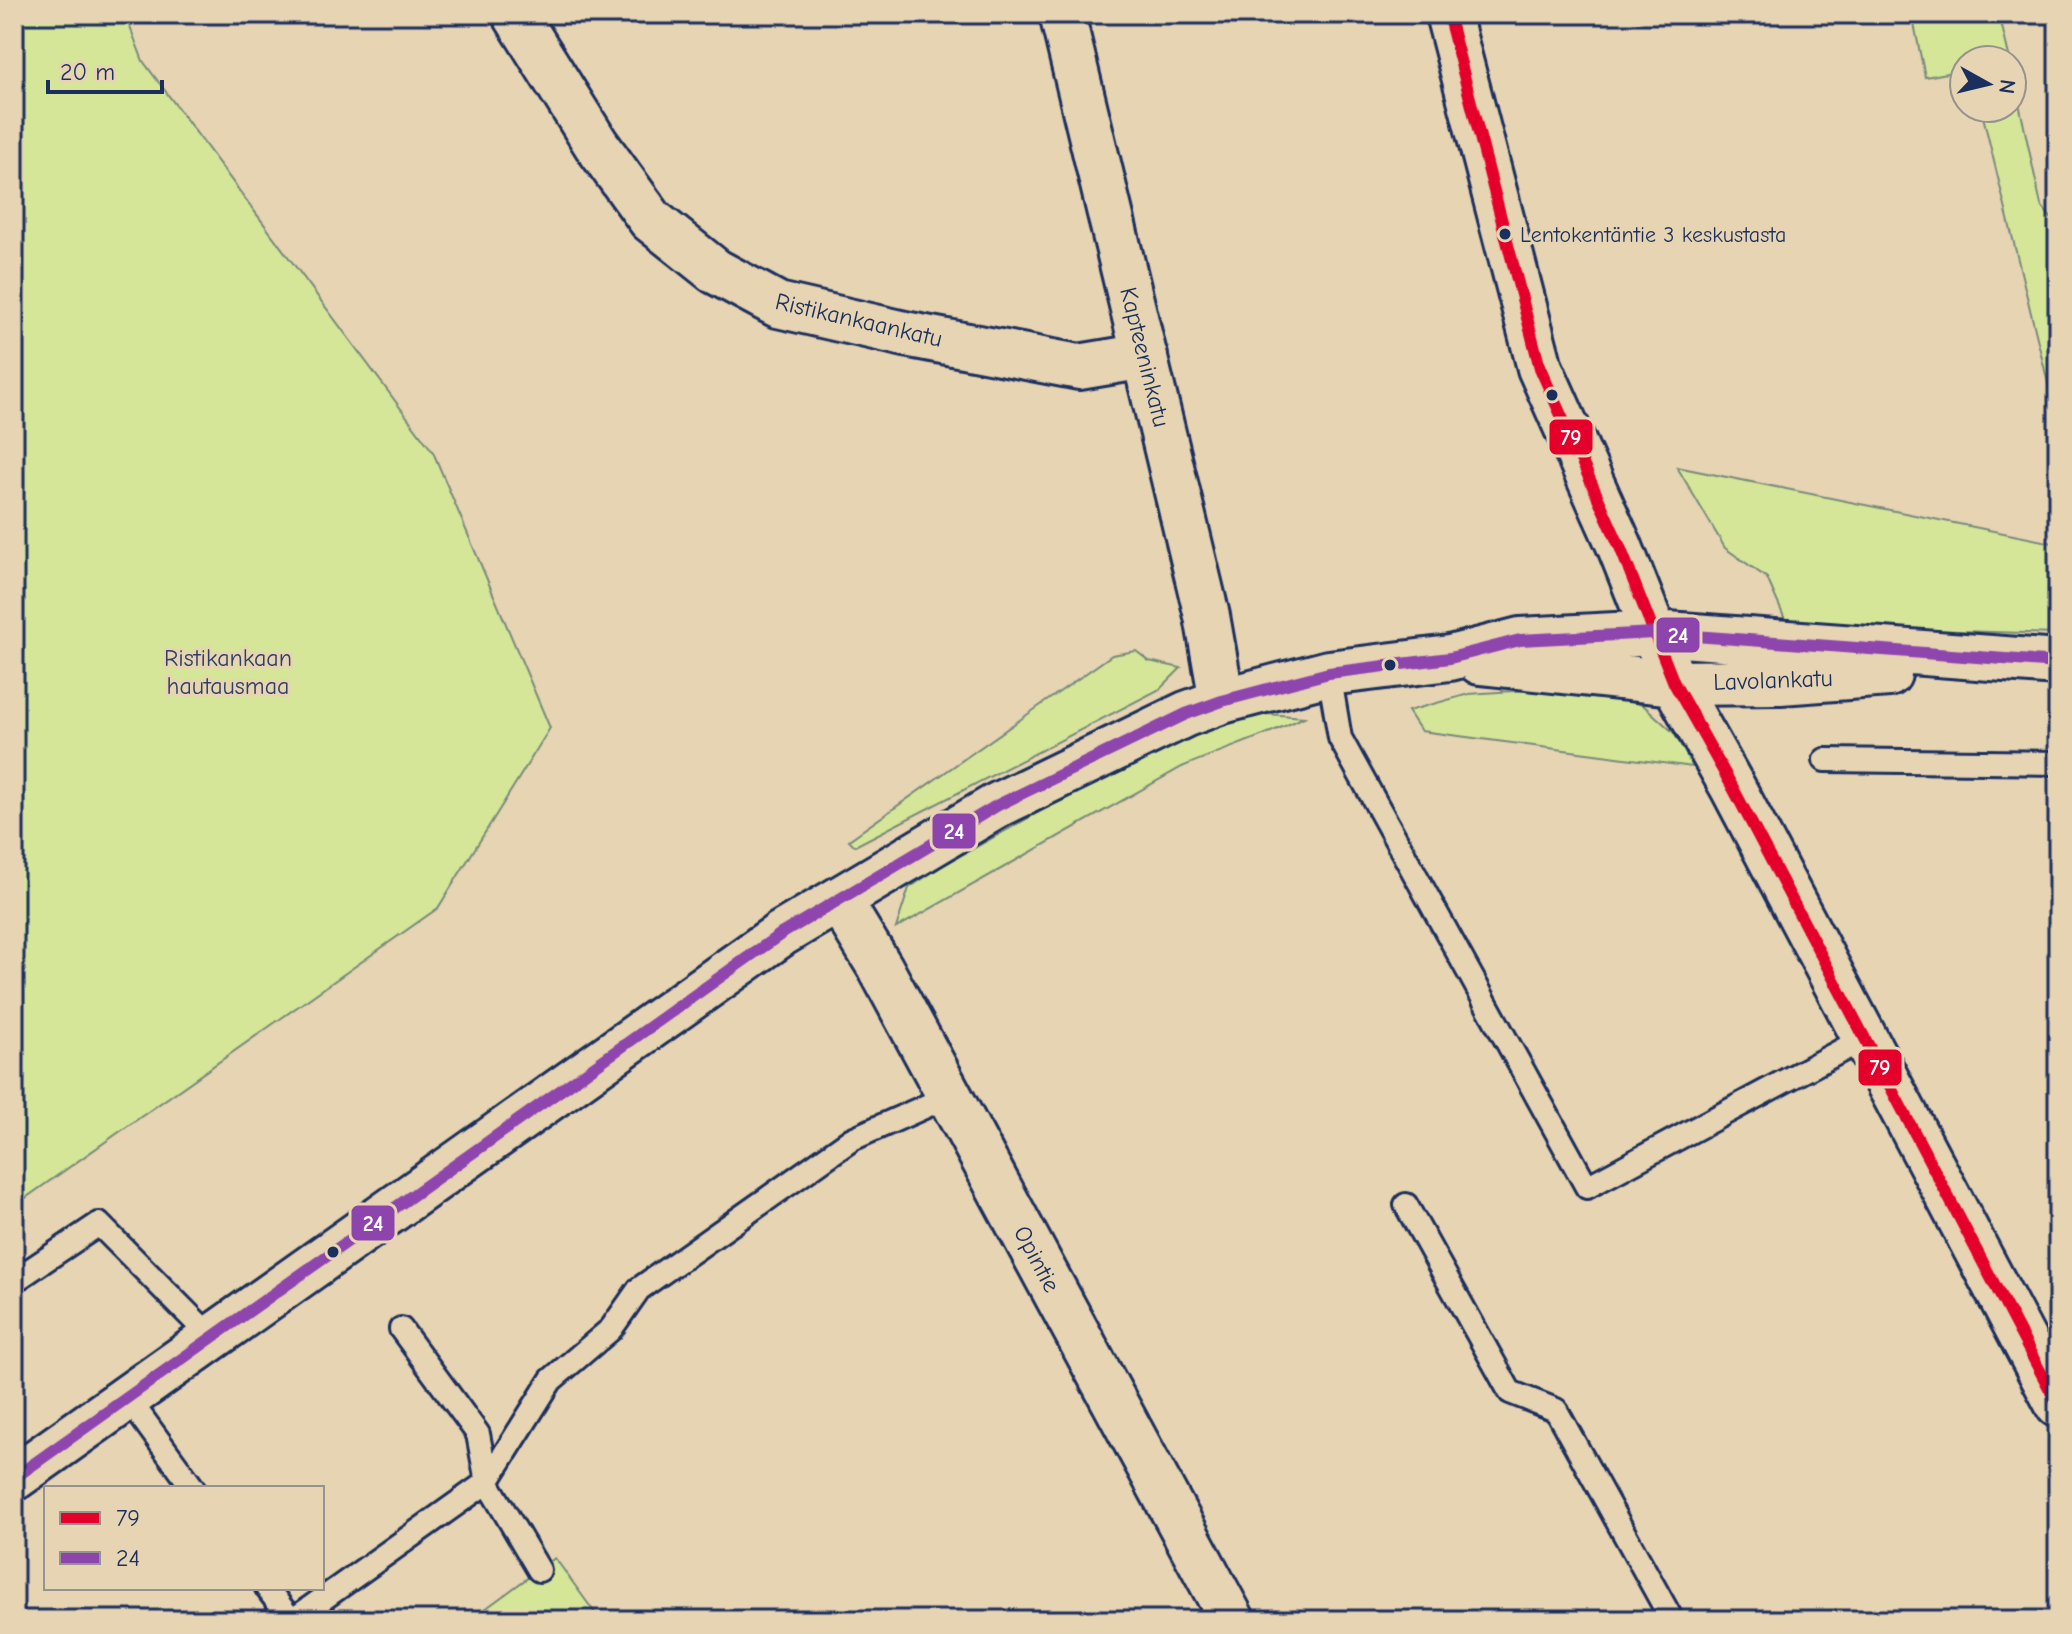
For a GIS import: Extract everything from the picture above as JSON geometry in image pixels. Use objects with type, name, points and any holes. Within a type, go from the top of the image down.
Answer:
[{"type":"street","name":"Ristikankaankatu","points":[[515,14],[596,144],[651,220],[715,271],[778,305],[905,334],[1079,367],[1145,356]]},
{"type":"street","name":"Kapteeninkatu","points":[[1062,14],[1207,616],[1222,701]]},
{"type":"street","points":[[1448,14],[1540,368],[1591,480],[1674,683],[2058,1405]]},
{"type":"street","name":"Lavolankatu","points":[[14,1478],[781,934],[998,805],[1186,714],[1222,701],[1329,673],[1450,658],[1520,640],[1654,633],[2054,663]]},
{"type":"street","name":"Lavolankatu","points":[[1450,658],[1674,683],[1780,682],[2054,663]]},
{"type":"street","name":"Opintie","points":[[839,900],[881,969],[1232,1620]]},
{"type":"lane","points":[[1329,673],[1340,738],[1587,1187],[1865,1038]]},
{"type":"lane","points":[[1825,760],[2058,763]]},
{"type":"lane","points":[[269,1590],[292,1620],[487,1482],[551,1380],[611,1329],[639,1289],[852,1139],[949,1096]]},
{"type":"lane","points":[[1406,1205],[1510,1392],[1556,1410],[1672,1620]]},
{"type":"lane","points":[[14,1281],[99,1224],[211,1337]]},
{"type":"lane","points":[[401,1329],[478,1434],[487,1482],[539,1570]]},
{"type":"lane","points":[[127,1397],[192,1486]]},
{"type":"green space","name":"Ristikankaan hautausmaa","points":[[14,14],[125,14],[143,61],[433,452],[550,728],[438,908],[14,1206]]},
{"type":"green space","points":[[1912,14],[1999,14],[2006,44],[1948,44],[1948,73],[1925,77]]},
{"type":"green space","points":[[1985,124],[2023,124],[2041,205],[2058,227],[2058,424]]},
{"type":"green space","points":[[1677,467],[2058,544],[2058,634],[1788,626],[1767,578],[1725,548]]},
{"type":"green space","points":[[1136,651],[1149,661],[1181,668],[1160,689],[855,846],[849,840],[1112,655]]},
{"type":"green space","points":[[1579,690],[1643,705],[1674,733],[1693,767],[1421,731],[1408,711],[1469,694]]},
{"type":"green space","points":[[1255,713],[1304,717],[1182,767],[896,928],[909,888],[942,866],[1156,747]]},
{"type":"green space","points":[[555,1558],[600,1620],[470,1620]]},
{"type":"transit line","name":"79","points":[[1448,14],[1540,368],[1620,547],[1674,683],[1733,788],[2058,1405]]},
{"type":"transit line","name":"24","points":[[14,1478],[781,934],[998,805],[1186,714],[1222,701],[1329,673],[1450,658],[1520,640],[1654,633],[2058,663]]},
{"type":"place","name":"Lentokentäntie 3 keskustasta","points":[[1505,234]]}]
